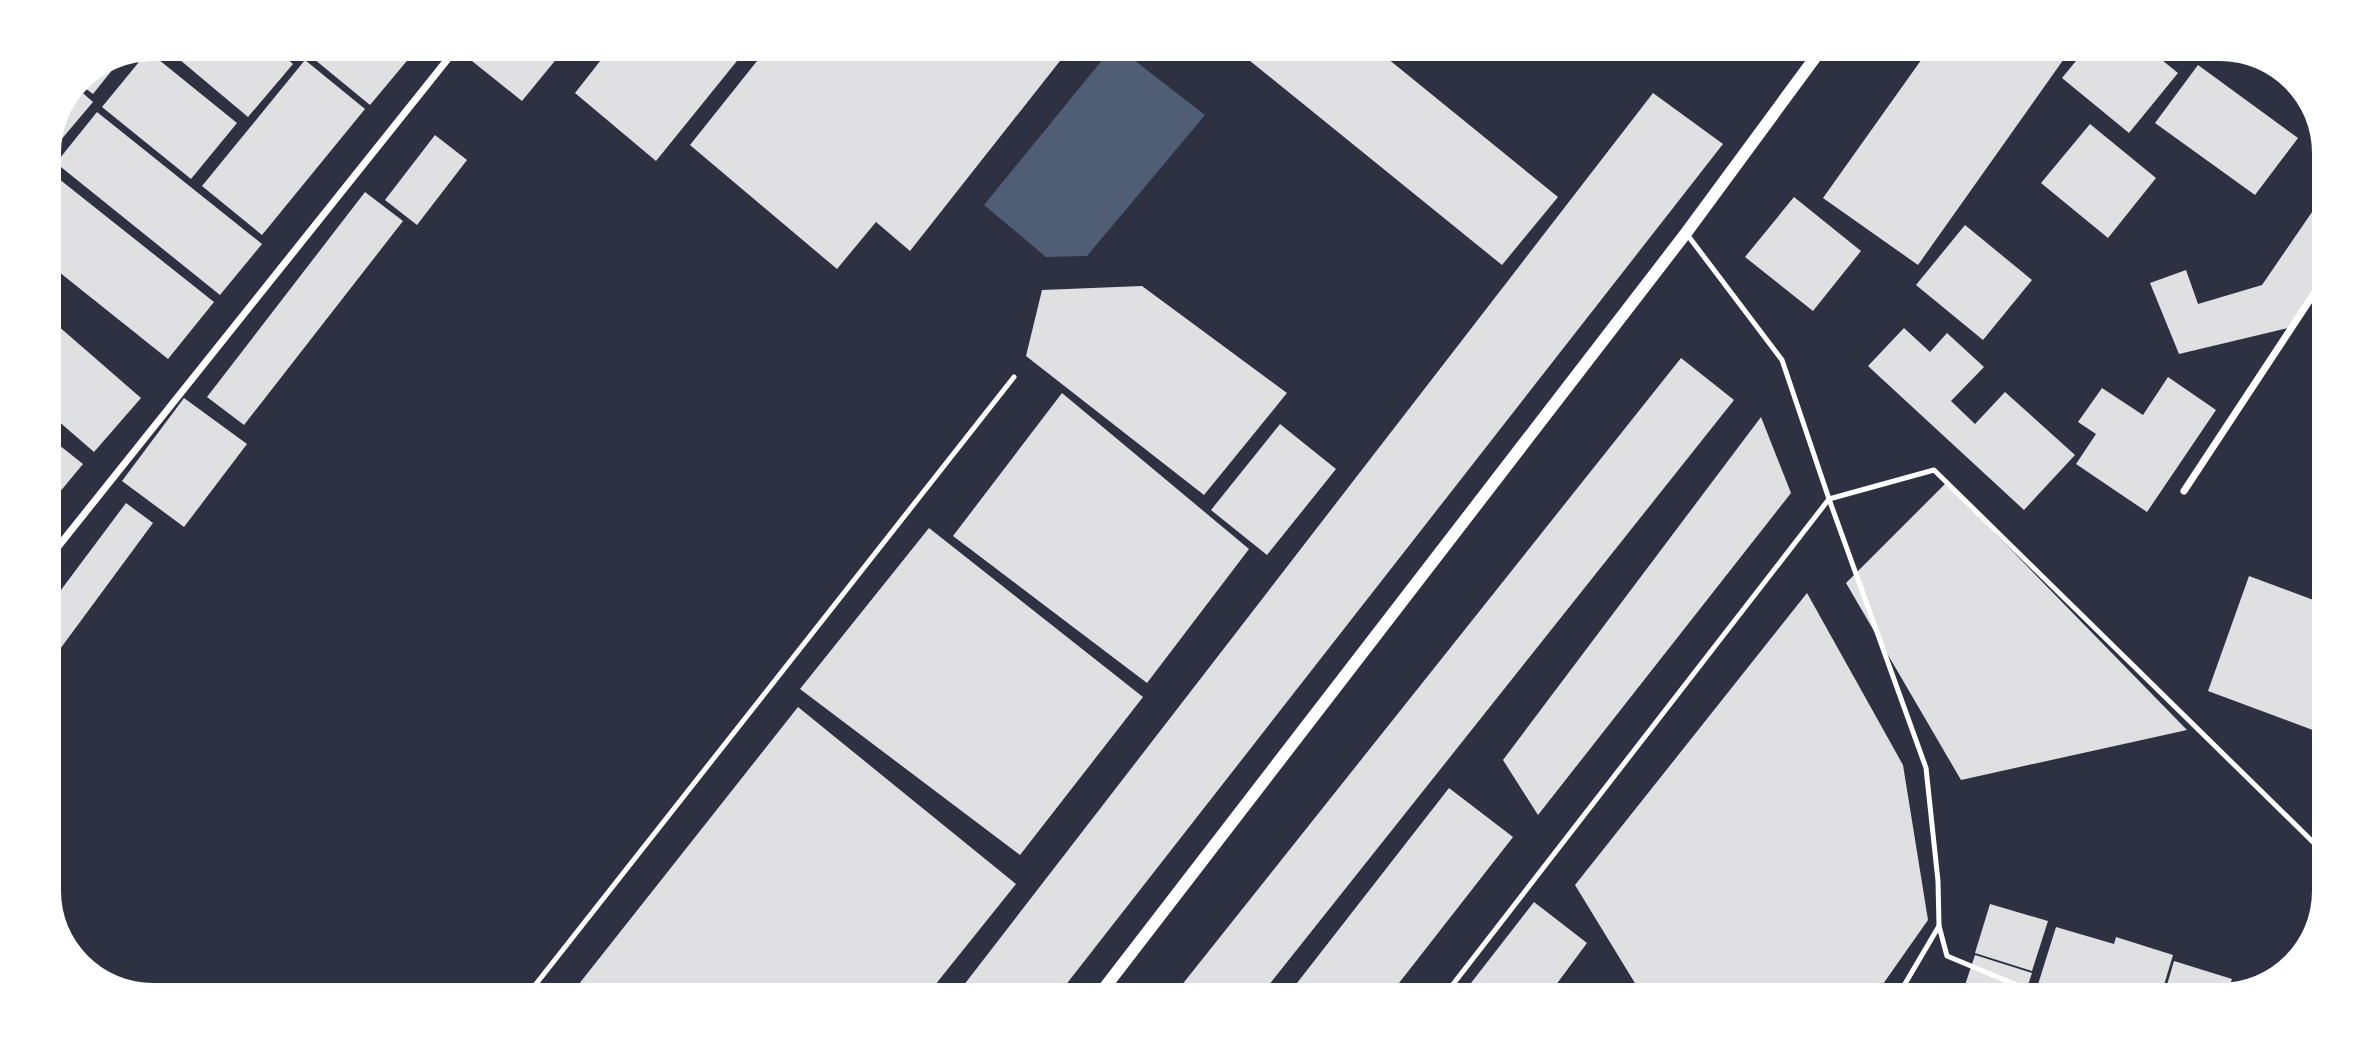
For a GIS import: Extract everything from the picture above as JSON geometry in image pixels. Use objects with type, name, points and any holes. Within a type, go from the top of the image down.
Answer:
[{"type":"street","points":[[61,543],[446,61]]},
{"type":"street","points":[[1108,983],[1686,233],[1813,61]]},
{"type":"street","points":[[2184,491],[2312,294]]},
{"type":"lane","points":[[1686,233],[1782,359],[1829,499],[1926,768],[1938,881],[1939,926],[1947,956],[2012,983]]},
{"type":"lane","points":[[536,983],[1014,377]]},
{"type":"lane","points":[[1454,983],[1829,499],[1934,470],[2312,841]]},
{"type":"lane","points":[[1905,983],[1939,926]]},
{"type":"water","points":[[1101,61],[1135,61],[1205,115],[1087,256],[1046,257],[984,205]]},
{"type":"building","points":[[160,61],[237,123],[191,179],[102,107],[138,63]]},
{"type":"building","points":[[181,61],[290,61],[293,64],[248,117]]},
{"type":"building","points":[[304,61],[365,109],[262,235],[202,186]]},
{"type":"building","points":[[316,61],[407,61],[370,105]]},
{"type":"building","points":[[472,61],[555,61],[522,101]]},
{"type":"building","points":[[600,61],[737,61],[656,161],[575,93]]},
{"type":"building","points":[[757,61],[1060,61],[910,251],[876,222],[837,269],[690,145]]},
{"type":"building","points":[[1250,61],[1391,61],[1558,197],[1502,265]]},
{"type":"building","points":[[1920,61],[2062,61],[1918,265],[1823,198]]},
{"type":"building","points":[[2076,61],[2163,61],[2178,73],[2129,133],[2062,78]]},
{"type":"building","points":[[2198,65],[2298,138],[2255,195],[2155,123]]},
{"type":"building","points":[[110,72],[93,94],[87,90]]},
{"type":"building","points":[[1653,93],[1723,144],[1067,983],[965,983]]},
{"type":"building","points":[[83,94],[93,102],[63,138],[80,97]]},
{"type":"building","points":[[97,112],[262,244],[220,295],[61,167],[61,157]]},
{"type":"building","points":[[2090,124],[2156,178],[2108,238],[2041,183]]},
{"type":"building","points":[[435,135],[467,160],[417,225],[385,200]]},
{"type":"building","points":[[61,181],[214,302],[168,359],[61,274]]},
{"type":"building","points":[[365,192],[403,221],[244,425],[207,397]]},
{"type":"building","points":[[1794,197],[1861,251],[1813,311],[1745,257]]},
{"type":"building","points":[[2312,212],[2312,301],[2296,326],[2179,354],[2150,283],[2186,270],[2198,304],[2262,285]]},
{"type":"building","points":[[1965,225],[2032,280],[1983,340],[1916,285]]},
{"type":"building","points":[[1142,286],[1287,393],[1204,495],[1026,356],[1042,290]]},
{"type":"building","points":[[61,328],[141,398],[94,452],[61,423]]},
{"type":"building","points":[[1904,328],[1930,352],[1947,333],[1984,367],[1951,401],[1975,424],[2005,392],[2075,455],[2024,510],[1868,366]]},
{"type":"building","points":[[1681,358],[1734,400],[1270,983],[1183,983]]},
{"type":"building","points":[[2168,377],[2216,410],[2147,512],[2076,464],[2096,434],[2078,422],[2102,388],[2143,415]]},
{"type":"building","points":[[1062,393],[1249,549],[1147,683],[953,536]]},
{"type":"building","points":[[184,398],[247,444],[184,527],[122,481]]},
{"type":"building","points":[[1761,417],[1791,493],[1538,815],[1503,760]]},
{"type":"building","points":[[1280,424],[1336,469],[1267,555],[1211,510]]},
{"type":"building","points":[[61,447],[83,464],[61,491]]},
{"type":"building","points":[[1946,483],[2187,730],[1961,780],[1846,583]]},
{"type":"building","points":[[126,503],[153,523],[61,648],[61,590]]},
{"type":"building","points":[[929,528],[1143,697],[1020,855],[800,689]]},
{"type":"building","points":[[2249,576],[2312,599],[2312,730],[2208,691]]},
{"type":"building","points":[[1807,593],[1903,765],[1928,920],[1884,983],[1635,983],[1575,885]]},
{"type":"building","points":[[798,707],[1016,884],[937,983],[580,983]]},
{"type":"building","points":[[1449,788],[1513,837],[1399,983],[1297,983]]},
{"type":"building","points":[[1534,902],[1587,943],[1557,983],[1471,983]]},
{"type":"building","points":[[1990,904],[2048,921],[2032,971],[1975,953]]},
{"type":"building","points":[[2056,927],[2114,944],[2116,937],[2173,955],[2165,983],[2038,983]]},
{"type":"building","points":[[1975,955],[2032,973],[2029,983],[1966,983]]},
{"type":"building","points":[[2174,961],[2232,979],[2231,982],[2220,983],[2168,983]]}]
